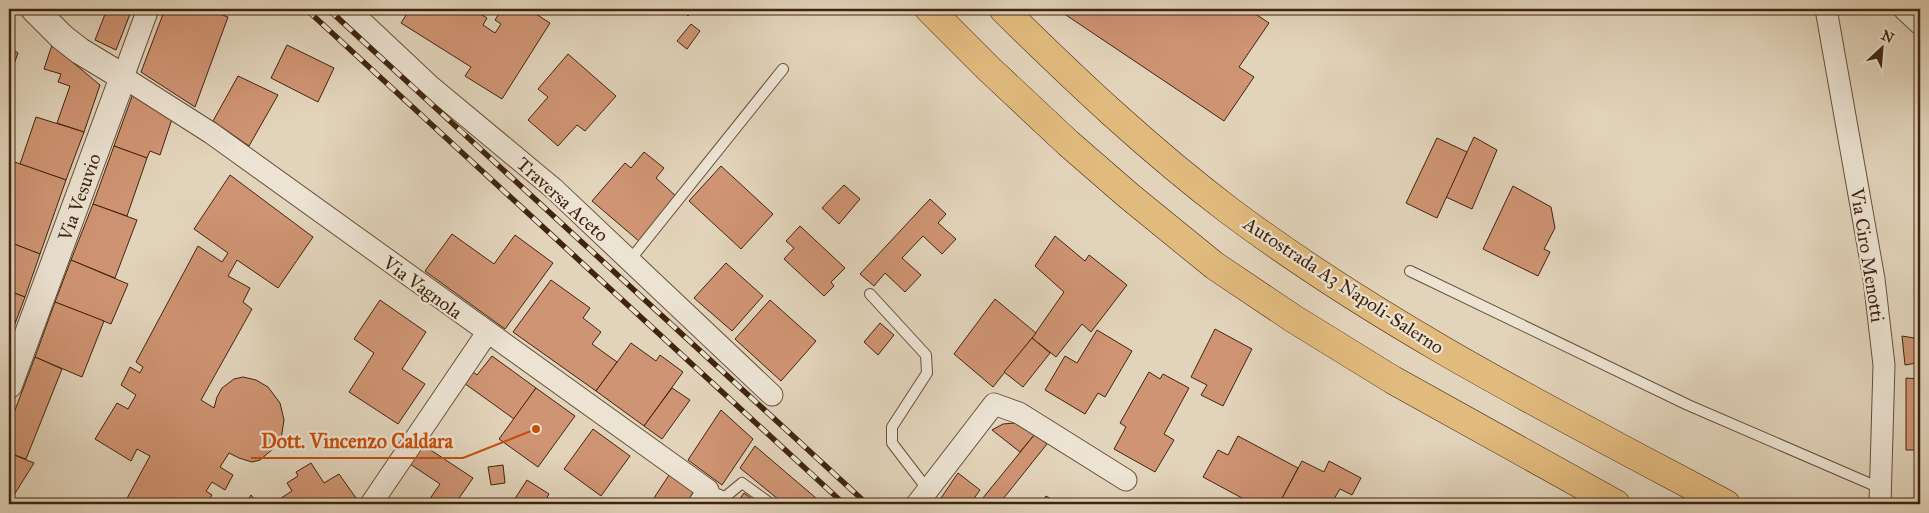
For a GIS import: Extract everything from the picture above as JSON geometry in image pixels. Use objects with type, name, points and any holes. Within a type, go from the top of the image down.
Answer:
[{"type":"highway","points":[[929,9],[989,69],[1068,143],[1129,196],[1215,266],[1294,319],[1393,380],[1616,504]]},
{"type":"highway","name":"Autostrada A3 Napoli-Salerno","points":[[1003,9],[1068,74],[1151,148],[1231,212],[1317,272],[1417,335],[1544,408],[1726,504]]},
{"type":"street","points":[[34,9],[62,37],[80,51],[123,77]]},
{"type":"street","name":"Via Vesuvio","points":[[9,385],[148,9]]},
{"type":"street","name":"Traversa Aceto","points":[[348,9],[430,85],[553,188],[772,395]]},
{"type":"street","name":"Via Ciro Menotti","points":[[1826,9],[1876,289],[1884,365],[1880,496]]},
{"type":"street","points":[[1904,9],[1920,24]]},
{"type":"street","name":"Via Vagnola","points":[[123,77],[210,133],[487,333],[703,497]]},
{"type":"street","points":[[371,504],[487,333]]},
{"type":"street","points":[[922,497],[994,404],[1019,413],[1126,480]]},
{"type":"lane","points":[[630,260],[783,69]]},
{"type":"lane","points":[[1410,270],[1880,496]]},
{"type":"lane","points":[[870,294],[926,355],[927,373],[892,427],[892,442],[922,497]]},
{"type":"lane","points":[[703,497],[725,498],[742,483],[771,504]]},
{"type":"building","points":[[107,9],[132,9],[116,50],[95,40]]},
{"type":"building","points":[[165,9],[206,9],[228,17],[195,107],[141,72]]},
{"type":"building","points":[[410,9],[472,9],[487,18],[483,25],[495,33],[501,24],[495,20],[502,9],[528,9],[550,23],[502,99],[465,76],[471,67],[401,23]]},
{"type":"building","points":[[681,9],[694,9],[688,16]]},
{"type":"building","points":[[1057,9],[1257,9],[1254,13],[1269,23],[1239,67],[1254,77],[1224,121]]},
{"type":"building","points":[[691,24],[700,31],[687,49],[677,41]]},
{"type":"building","points":[[52,45],[100,85],[84,132],[57,123],[70,86],[58,82],[61,74],[44,69]]},
{"type":"building","points":[[287,45],[334,68],[318,102],[271,78]]},
{"type":"building","points":[[9,47],[18,53],[9,78]]},
{"type":"building","points":[[568,54],[616,96],[585,131],[577,125],[558,146],[528,120],[548,97],[538,89]]},
{"type":"building","points":[[238,76],[278,95],[249,146],[213,121]]},
{"type":"building","points":[[134,91],[172,119],[160,155],[150,151],[147,158],[114,146]]},
{"type":"building","points":[[36,117],[84,132],[66,180],[20,164]]},
{"type":"building","points":[[1474,137],[1497,150],[1472,209],[1446,197]]},
{"type":"building","points":[[1437,138],[1467,152],[1437,218],[1406,203]]},
{"type":"building","points":[[114,146],[147,158],[127,216],[93,204]]},
{"type":"building","points":[[644,152],[664,168],[656,178],[678,198],[640,242],[592,201],[625,163],[631,168]]},
{"type":"building","points":[[9,160],[66,180],[40,254],[9,242]]},
{"type":"building","points":[[721,166],[773,214],[741,249],[689,201]]},
{"type":"building","points":[[230,175],[313,237],[278,288],[237,260],[228,276],[250,288],[243,302],[252,309],[201,400],[214,408],[222,388],[234,379],[243,377],[256,380],[268,387],[280,403],[284,420],[281,439],[260,460],[252,462],[229,453],[220,467],[233,475],[225,490],[212,482],[206,491],[212,495],[207,504],[124,504],[150,456],[137,449],[131,461],[95,439],[117,403],[128,409],[136,395],[121,385],[130,367],[140,373],[143,367],[136,362],[198,246],[222,262],[228,253],[194,229]]},
{"type":"building","points":[[844,185],[860,199],[839,224],[822,208]]},
{"type":"building","points":[[1513,186],[1551,207],[1555,228],[1544,249],[1550,252],[1538,276],[1483,249]]},
{"type":"building","points":[[930,199],[946,214],[938,223],[956,239],[942,254],[923,236],[902,258],[921,275],[905,292],[885,273],[874,286],[860,274]]},
{"type":"building","points":[[93,204],[137,220],[115,278],[71,260]]},
{"type":"building","points":[[800,226],[845,268],[831,282],[834,286],[824,296],[784,259],[794,248],[786,241]]},
{"type":"building","points":[[452,234],[494,264],[515,235],[553,263],[505,329],[425,271]]},
{"type":"building","points":[[1055,236],[1085,261],[1089,255],[1127,285],[1091,332],[1082,324],[1056,357],[1032,338],[1064,292],[1035,266]]},
{"type":"building","points":[[9,242],[40,254],[25,297],[9,291]]},
{"type":"building","points":[[71,260],[128,284],[111,324],[55,302]]},
{"type":"building","points":[[726,263],[763,296],[732,331],[694,298]]},
{"type":"building","points":[[551,280],[590,308],[583,318],[601,332],[592,344],[617,362],[596,391],[513,332]]},
{"type":"building","points":[[9,291],[25,297],[16,321],[9,318]]},
{"type":"building","points":[[995,299],[1036,333],[993,387],[954,354]]},
{"type":"building","points":[[380,300],[426,332],[402,369],[425,384],[398,424],[349,392],[374,353],[354,339]]},
{"type":"building","points":[[770,300],[816,341],[781,381],[735,339]]},
{"type":"building","points":[[55,302],[104,321],[82,377],[35,357]]},
{"type":"building","points":[[9,318],[16,321],[9,341]]},
{"type":"building","points":[[880,323],[894,335],[878,355],[864,342]]},
{"type":"building","points":[[1215,329],[1252,349],[1223,406],[1201,395],[1207,385],[1191,377]]},
{"type":"building","points":[[1097,330],[1132,351],[1105,397],[1098,393],[1085,414],[1045,390],[1065,356],[1077,363]]},
{"type":"building","points":[[1902,336],[1920,339],[1920,359],[1917,363],[1905,365]]},
{"type":"building","points":[[1032,338],[1050,353],[1023,387],[1004,372]]},
{"type":"building","points":[[631,343],[656,361],[660,355],[683,372],[644,426],[596,391]]},
{"type":"building","points":[[492,356],[536,388],[514,419],[464,383],[472,371],[477,375]]},
{"type":"building","points":[[35,357],[62,369],[26,459],[9,453],[9,426]]},
{"type":"building","points":[[1149,372],[1160,379],[1163,374],[1189,388],[1164,434],[1174,440],[1155,472],[1114,449],[1126,427],[1120,423]]},
{"type":"building","points":[[1906,378],[1920,379],[1920,450],[1906,450]]},
{"type":"building","points":[[536,388],[575,416],[538,467],[499,439]]},
{"type":"building","points":[[672,388],[690,400],[662,439],[644,426]]},
{"type":"building","points":[[721,410],[753,439],[722,485],[688,460]]},
{"type":"building","points":[[1015,423],[1035,434],[1020,452],[992,430],[1003,424]]},
{"type":"building","points":[[593,429],[630,456],[601,496],[564,469]]},
{"type":"building","points":[[1035,434],[1047,444],[999,504],[978,504]]},
{"type":"building","points":[[1238,436],[1298,468],[1279,504],[1253,504],[1203,477],[1218,450],[1228,455]]},
{"type":"building","points":[[423,445],[473,478],[455,504],[427,503],[440,484],[410,464]]},
{"type":"building","points":[[755,446],[823,504],[784,504],[740,468]]},
{"type":"building","points":[[9,453],[34,463],[9,503]]},
{"type":"building","points":[[1302,461],[1324,472],[1329,461],[1361,478],[1352,495],[1340,489],[1331,504],[1279,504]]},
{"type":"building","points":[[311,463],[324,483],[339,474],[356,498],[347,504],[272,504],[292,491],[287,483],[298,476],[296,472]]},
{"type":"building","points":[[503,465],[505,483],[491,485],[488,467]]},
{"type":"building","points":[[671,472],[695,489],[686,504],[650,504]]},
{"type":"building","points":[[958,473],[980,490],[970,504],[937,504]]},
{"type":"building","points":[[527,480],[549,494],[543,504],[521,504],[514,500]]},
{"type":"building","points":[[744,493],[759,504],[736,504]]},
{"type":"building","points":[[251,495],[258,504],[245,504]]},
{"type":"building","points":[[1046,496],[1059,504],[1041,504]]},
{"type":"railway","points":[[306,9],[844,504]]},
{"type":"railway","points":[[328,9],[867,504]]},
{"type":"place","name":"Dott. Vincenzo Caldara","points":[[536,429]]}]
